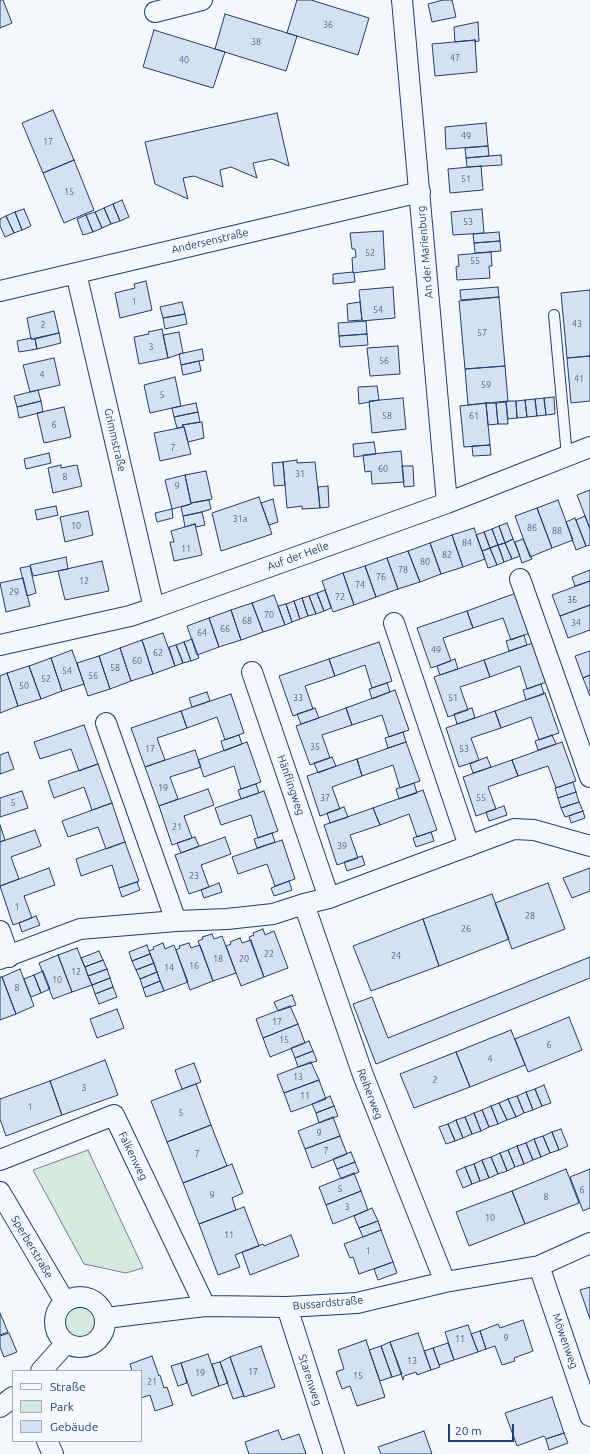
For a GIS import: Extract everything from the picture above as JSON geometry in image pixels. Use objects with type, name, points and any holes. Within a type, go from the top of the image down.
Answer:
[{"type":"street","points":[[155,12],[202,0]]},
{"type":"street","name":"An der Marienburg","points":[[402,0],[447,503]]},
{"type":"street","name":"Andersenstraße","points":[[0,291],[420,192]]},
{"type":"street","name":"Grimmstraße","points":[[76,273],[154,608]]},
{"type":"street","name":"Auf der Helle","points":[[0,645],[130,616],[154,608],[447,503],[590,447]]},
{"type":"street","points":[[520,579],[590,778]]},
{"type":"street","points":[[394,623],[469,846]]},
{"type":"street","name":"Hänflingweg","points":[[252,672],[329,898]]},
{"type":"street","points":[[106,723],[176,921]]},
{"type":"street","points":[[0,931],[5,958],[80,929],[176,921],[228,919],[273,914],[329,898],[514,829],[534,830],[590,846]]},
{"type":"street","name":"Reiherweg","points":[[304,904],[363,1076],[445,1282]]},
{"type":"street","name":"Falkenweg","points":[[0,1160],[114,1115],[205,1306]]},
{"type":"street","name":"Sperberstraße","points":[[0,1192],[65,1302]]},
{"type":"street","name":"Bussardstraße","points":[[106,1318],[205,1306],[286,1307],[356,1303],[445,1282],[539,1266],[590,1243]]},
{"type":"street","name":"Möwenweg","points":[[539,1266],[590,1416]]},
{"type":"street","points":[[81,1296],[90,1298],[100,1306],[106,1318],[106,1326],[103,1334],[90,1346],[78,1347],[66,1343],[60,1338],[56,1331],[56,1315],[59,1308],[65,1302],[73,1298],[81,1296]]},
{"type":"street","name":"Starenweg","points":[[286,1307],[334,1454]]},
{"type":"street","points":[[42,1370],[66,1343]]},
{"type":"street","points":[[0,1407],[12,1398]]},
{"type":"street","points":[[47,1442],[53,1454]]},
{"type":"lane","points":[[554,315],[567,456]]},
{"type":"green space","points":[[88,1150],[143,1268],[126,1273],[84,1264],[33,1170]]},
{"type":"green space","points":[[77,1306],[83,1306],[93,1313],[96,1322],[95,1328],[89,1335],[83,1338],[77,1338],[67,1331],[64,1325],[64,1319],[71,1309]]},
{"type":"building","points":[[0,0],[3,0],[12,23],[0,28]]},
{"type":"building","points":[[297,0],[311,0],[369,18],[358,55],[287,33]]},
{"type":"building","points":[[443,0],[452,0],[456,17],[432,22],[428,4]]},
{"type":"building","points":[[225,14],[297,36],[286,71],[215,49]]},
{"type":"building","points":[[478,22],[479,41],[455,42],[454,27]]},
{"type":"building","points":[[154,30],[225,52],[213,88],[143,67]]},
{"type":"building","points":[[475,40],[477,72],[435,76],[432,44]]},
{"type":"building","points":[[53,110],[74,160],[43,173],[22,123]]},
{"type":"building","points":[[277,113],[289,166],[272,159],[253,163],[257,178],[231,167],[220,170],[223,187],[194,176],[183,178],[188,199],[155,184],[145,142]]},
{"type":"building","points":[[486,123],[488,146],[446,149],[445,127]]},
{"type":"building","points":[[488,146],[489,156],[466,158],[465,148]]},
{"type":"building","points":[[501,155],[502,165],[467,167],[466,158]]},
{"type":"building","points":[[74,160],[94,210],[64,223],[43,173]]},
{"type":"building","points":[[481,166],[483,190],[450,193],[448,169]]},
{"type":"building","points":[[122,200],[129,217],[120,221],[113,204]]},
{"type":"building","points":[[113,204],[120,221],[111,224],[104,208]]},
{"type":"building","points":[[104,208],[111,224],[102,228],[95,212]]},
{"type":"building","points":[[24,209],[31,226],[22,230],[15,212]]},
{"type":"building","points":[[482,209],[484,233],[453,235],[451,212]]},
{"type":"building","points":[[15,212],[22,230],[14,233],[6,216]]},
{"type":"building","points":[[95,212],[102,228],[93,232],[86,215]]},
{"type":"building","points":[[86,215],[93,232],[83,235],[77,219]]},
{"type":"building","points":[[6,216],[14,233],[5,237],[0,226],[0,219]]},
{"type":"building","points":[[383,231],[385,269],[353,273],[352,258],[356,257],[355,249],[352,249],[350,233]]},
{"type":"building","points":[[499,232],[500,241],[474,243],[473,234]]},
{"type":"building","points":[[500,241],[501,251],[475,253],[474,243]]},
{"type":"building","points":[[491,252],[492,266],[489,266],[490,278],[457,280],[456,267],[459,266],[458,255]]},
{"type":"building","points":[[353,272],[355,282],[333,284],[333,274]]},
{"type":"building","points":[[146,281],[152,310],[120,318],[115,293],[135,288],[134,284]]},
{"type":"building","points":[[393,287],[395,318],[362,321],[359,290]]},
{"type":"building","points":[[498,287],[499,297],[461,300],[460,290]]},
{"type":"building","points":[[590,290],[590,356],[567,358],[561,293]]},
{"type":"building","points":[[499,297],[505,366],[465,369],[459,301]]},
{"type":"building","points":[[182,302],[185,314],[163,318],[160,307]]},
{"type":"building","points":[[360,302],[362,320],[348,321],[347,304]]},
{"type":"building","points":[[54,311],[59,333],[31,339],[27,318]]},
{"type":"building","points":[[185,314],[187,324],[165,329],[163,318]]},
{"type":"building","points":[[366,321],[367,334],[339,336],[338,323]]},
{"type":"building","points":[[162,329],[168,358],[139,364],[134,337],[149,334],[148,332]]},
{"type":"building","points":[[179,332],[183,353],[168,358],[163,335]]},
{"type":"building","points":[[59,333],[61,343],[37,349],[35,339]]},
{"type":"building","points":[[367,334],[368,345],[340,347],[339,336]]},
{"type":"building","points":[[31,338],[35,339],[37,349],[19,352],[17,341]]},
{"type":"building","points":[[398,346],[400,374],[370,376],[367,348]]},
{"type":"building","points":[[202,349],[204,360],[181,365],[179,354]]},
{"type":"building","points":[[590,356],[590,401],[571,403],[567,358]]},
{"type":"building","points":[[54,358],[60,385],[30,392],[23,365]]},
{"type":"building","points":[[199,361],[201,371],[183,375],[181,365]]},
{"type":"building","points":[[505,366],[508,401],[468,405],[465,369]]},
{"type":"building","points":[[175,377],[181,406],[150,413],[144,385]]},
{"type":"building","points":[[377,386],[379,400],[359,404],[358,387]]},
{"type":"building","points":[[38,390],[41,401],[17,407],[14,396]]},
{"type":"building","points":[[554,397],[555,414],[546,415],[544,398]]},
{"type":"building","points":[[403,398],[406,429],[372,433],[369,401]]},
{"type":"building","points":[[544,398],[546,415],[537,416],[535,399]]},
{"type":"building","points":[[535,399],[537,416],[527,417],[525,400]]},
{"type":"building","points":[[525,400],[527,417],[517,418],[516,401]]},
{"type":"building","points":[[41,401],[43,412],[19,418],[17,407]]},
{"type":"building","points":[[516,401],[517,418],[508,419],[506,402]]},
{"type":"building","points":[[506,402],[508,424],[498,424],[496,403]]},
{"type":"building","points":[[196,403],[198,412],[174,417],[172,408]]},
{"type":"building","points":[[486,403],[496,403],[498,424],[488,425]]},
{"type":"building","points":[[486,403],[490,445],[464,447],[460,406]]},
{"type":"building","points":[[64,407],[71,437],[44,443],[37,413]]},
{"type":"building","points":[[198,412],[200,422],[182,425],[183,427],[177,428],[174,417]]},
{"type":"building","points":[[202,422],[204,438],[188,442],[184,427],[182,425]]},
{"type":"building","points":[[184,427],[191,454],[160,461],[154,433]]},
{"type":"building","points":[[374,442],[376,454],[354,457],[353,444]]},
{"type":"building","points":[[490,445],[491,455],[473,456],[472,446]]},
{"type":"building","points":[[401,451],[404,482],[372,484],[371,471],[365,472],[363,455]]},
{"type":"building","points":[[49,453],[51,463],[26,469],[24,459]]},
{"type":"building","points":[[297,460],[297,463],[315,462],[320,508],[302,509],[302,506],[287,508],[283,462]]},
{"type":"building","points":[[283,462],[285,485],[274,486],[272,463]]},
{"type":"building","points":[[61,465],[61,468],[77,465],[82,486],[53,493],[48,468]]},
{"type":"building","points":[[402,466],[413,466],[414,486],[404,487]]},
{"type":"building","points":[[206,471],[212,499],[191,503],[185,475]]},
{"type":"building","points":[[185,475],[191,504],[172,509],[165,480]]},
{"type":"building","points":[[328,486],[329,507],[320,508],[318,487]]},
{"type":"building","points":[[590,490],[590,529],[577,495]]},
{"type":"building","points":[[259,497],[272,534],[221,551],[212,513]]},
{"type":"building","points":[[273,499],[278,522],[269,525],[261,503]]},
{"type":"building","points":[[209,500],[211,509],[183,516],[181,507],[191,503]]},
{"type":"building","points":[[558,500],[573,540],[552,548],[537,508]]},
{"type":"building","points":[[56,506],[58,515],[37,520],[35,510]]},
{"type":"building","points":[[537,508],[552,548],[530,557],[515,516]]},
{"type":"building","points":[[172,509],[173,518],[157,522],[155,513]]},
{"type":"building","points":[[88,511],[93,535],[65,542],[60,517]]},
{"type":"building","points":[[202,512],[205,525],[196,527],[195,524],[185,527],[183,516]]},
{"type":"building","points":[[585,516],[590,529],[590,545],[586,546],[576,520]]},
{"type":"building","points":[[575,518],[586,546],[576,550],[566,522]]},
{"type":"building","points":[[507,523],[513,539],[505,543],[499,526]]},
{"type":"building","points":[[195,524],[202,555],[174,561],[170,542],[174,542],[171,531]]},
{"type":"building","points":[[499,526],[505,543],[498,545],[492,529]]},
{"type":"building","points":[[474,528],[485,559],[463,567],[452,535]]},
{"type":"building","points":[[492,529],[498,545],[490,548],[484,532]]},
{"type":"building","points":[[484,532],[490,548],[482,551],[476,535]]},
{"type":"building","points":[[452,535],[463,567],[441,574],[430,543]]},
{"type":"building","points":[[513,539],[520,556],[512,559],[505,543]]},
{"type":"building","points":[[523,539],[532,559],[522,563],[515,542]]},
{"type":"building","points":[[430,543],[441,574],[420,582],[408,551]]},
{"type":"building","points":[[505,543],[512,559],[504,562],[498,545]]},
{"type":"building","points":[[498,545],[504,562],[497,565],[490,548]]},
{"type":"building","points":[[490,548],[497,565],[488,568],[482,551]]},
{"type":"building","points":[[408,551],[420,582],[398,589],[387,558]]},
{"type":"building","points":[[66,557],[68,569],[33,576],[30,565]]},
{"type":"building","points":[[387,558],[398,589],[376,597],[365,566]]},
{"type":"building","points":[[102,561],[109,591],[65,600],[58,571]]},
{"type":"building","points":[[30,566],[36,593],[27,596],[20,568]]},
{"type":"building","points":[[365,566],[376,597],[354,605],[343,573]]},
{"type":"building","points":[[590,570],[590,581],[575,586],[572,577]]},
{"type":"building","points":[[343,573],[354,605],[333,612],[322,581]]},
{"type":"building","points":[[23,578],[30,606],[6,612],[0,583]]},
{"type":"building","points":[[590,581],[590,605],[560,616],[552,595]]},
{"type":"building","points":[[325,590],[331,608],[324,611],[317,593]]},
{"type":"building","points":[[317,593],[324,611],[316,614],[309,596]]},
{"type":"building","points":[[516,593],[530,633],[511,640],[503,618],[473,628],[467,611]]},
{"type":"building","points":[[274,595],[285,625],[263,632],[252,603]]},
{"type":"building","points":[[309,596],[316,614],[308,616],[302,598]]},
{"type":"building","points":[[302,598],[308,616],[300,619],[294,601]]},
{"type":"building","points":[[294,601],[300,619],[292,622],[286,604]]},
{"type":"building","points":[[252,603],[263,632],[241,640],[231,610]]},
{"type":"building","points":[[286,604],[292,622],[285,625],[278,606]]},
{"type":"building","points":[[590,605],[590,630],[568,638],[560,616]]},
{"type":"building","points":[[231,610],[241,640],[219,647],[209,618]]},
{"type":"building","points":[[467,611],[473,628],[443,638],[451,661],[431,668],[417,628]]},
{"type":"building","points":[[209,618],[219,647],[197,655],[187,626]]},
{"type":"building","points":[[163,633],[175,666],[153,674],[142,640]]},
{"type":"building","points":[[524,635],[527,645],[509,651],[506,641]]},
{"type":"building","points":[[192,639],[199,658],[191,661],[184,642]]},
{"type":"building","points":[[142,640],[153,674],[131,681],[120,648]]},
{"type":"building","points":[[184,642],[191,661],[183,663],[176,645]]},
{"type":"building","points":[[379,642],[392,681],[372,688],[365,665],[335,676],[329,659]]},
{"type":"building","points":[[533,643],[547,682],[527,689],[520,666],[490,677],[484,660]]},
{"type":"building","points":[[176,645],[183,663],[175,666],[169,647]]},
{"type":"building","points":[[120,648],[131,681],[110,689],[99,656]]},
{"type":"building","points":[[72,650],[84,684],[62,691],[51,658]]},
{"type":"building","points":[[590,651],[590,675],[583,678],[575,656]]},
{"type":"building","points":[[99,656],[110,689],[88,696],[77,663]]},
{"type":"building","points":[[51,658],[62,691],[41,699],[29,666]]},
{"type":"building","points":[[329,659],[335,676],[305,686],[313,709],[293,716],[279,676]]},
{"type":"building","points":[[455,659],[458,669],[440,675],[437,666]]},
{"type":"building","points":[[484,660],[490,677],[460,687],[468,710],[448,717],[434,677]]},
{"type":"building","points":[[29,666],[41,699],[18,706],[7,673]]},
{"type":"building","points":[[7,673],[18,706],[0,713],[0,676]]},
{"type":"building","points":[[590,675],[590,696],[583,678]]},
{"type":"building","points":[[387,683],[390,692],[372,699],[369,689]]},
{"type":"building","points":[[541,684],[544,694],[526,700],[523,690]]},
{"type":"building","points":[[395,690],[409,730],[389,737],[382,715],[352,725],[346,708]]},
{"type":"building","points":[[207,692],[210,701],[192,707],[189,698]]},
{"type":"building","points":[[545,693],[559,733],[539,740],[531,717],[501,728],[495,711]]},
{"type":"building","points":[[231,694],[244,733],[225,740],[217,717],[187,728],[181,711]]},
{"type":"building","points":[[315,708],[319,718],[301,724],[297,714]]},
{"type":"building","points":[[346,708],[352,725],[322,735],[330,758],[310,765],[296,726]]},
{"type":"building","points":[[472,708],[475,718],[457,724],[454,714]]},
{"type":"building","points":[[181,711],[187,728],[157,738],[165,760],[145,767],[131,728]]},
{"type":"building","points":[[495,711],[501,728],[471,738],[479,760],[459,767],[446,728]]},
{"type":"building","points":[[84,725],[98,764],[79,771],[71,749],[40,759],[34,742]]},
{"type":"building","points":[[403,732],[406,742],[388,748],[385,738]]},
{"type":"building","points":[[239,735],[242,744],[224,751],[221,741]]},
{"type":"building","points":[[552,735],[556,744],[538,750],[535,741]]},
{"type":"building","points":[[247,742],[261,782],[241,789],[234,766],[204,777],[198,760]]},
{"type":"building","points":[[406,742],[420,781],[400,788],[393,765],[362,776],[357,759]]},
{"type":"building","points":[[562,742],[576,781],[556,788],[548,766],[518,776],[512,760]]},
{"type":"building","points":[[195,750],[201,767],[170,777],[178,799],[159,806],[145,767]]},
{"type":"building","points":[[8,752],[14,769],[0,774],[0,755]]},
{"type":"building","points":[[332,757],[336,766],[318,773],[314,763]]},
{"type":"building","points":[[487,757],[491,767],[473,773],[470,764]]},
{"type":"building","points":[[357,759],[362,776],[332,787],[340,809],[320,816],[307,776]]},
{"type":"building","points":[[512,760],[518,776],[488,787],[496,809],[476,816],[463,777]]},
{"type":"building","points":[[98,764],[112,803],[92,810],[84,787],[54,798],[48,781]]},
{"type":"building","points":[[573,782],[576,792],[558,798],[555,788]]},
{"type":"building","points":[[414,783],[417,793],[399,799],[396,789]]},
{"type":"building","points":[[256,784],[259,793],[241,799],[238,790]]},
{"type":"building","points":[[208,789],[214,805],[184,816],[192,838],[172,845],[159,806]]},
{"type":"building","points":[[423,790],[437,830],[417,837],[409,814],[380,825],[373,808]]},
{"type":"building","points":[[22,791],[28,808],[0,817],[0,798]]},
{"type":"building","points":[[264,791],[278,831],[258,838],[251,815],[221,825],[215,808]]},
{"type":"building","points":[[576,792],[579,802],[561,808],[558,798]]},
{"type":"building","points":[[579,802],[583,811],[565,817],[561,808]]},
{"type":"building","points":[[112,803],[125,842],[106,849],[98,827],[68,837],[62,821]]},
{"type":"building","points":[[504,806],[507,815],[489,821],[486,812]]},
{"type":"building","points":[[344,807],[348,817],[330,823],[327,813]]},
{"type":"building","points":[[373,808],[380,825],[350,835],[358,858],[337,865],[324,825]]},
{"type":"building","points":[[583,811],[585,818],[571,823],[569,816]]},
{"type":"building","points":[[0,825],[5,840],[0,842]]},
{"type":"building","points":[[35,830],[41,846],[11,857],[19,879],[0,886],[0,842]]},
{"type":"building","points":[[431,832],[434,841],[416,847],[413,838]]},
{"type":"building","points":[[272,833],[275,842],[257,848],[254,839]]},
{"type":"building","points":[[195,837],[199,846],[181,853],[177,843]]},
{"type":"building","points":[[225,837],[231,854],[201,865],[209,887],[189,894],[175,855]]},
{"type":"building","points":[[282,840],[295,879],[275,886],[267,864],[238,874],[232,857]]},
{"type":"building","points":[[125,842],[139,881],[119,888],[112,865],[81,876],[76,859]]},
{"type":"building","points":[[362,856],[365,865],[347,871],[344,862]]},
{"type":"building","points":[[49,868],[55,885],[24,896],[32,918],[13,925],[0,886]]},
{"type":"building","points":[[590,868],[590,891],[572,898],[563,878]]},
{"type":"building","points":[[289,881],[292,890],[274,896],[271,888]]},
{"type":"building","points":[[137,882],[140,890],[122,897],[119,888]]},
{"type":"building","points":[[219,883],[222,892],[204,898],[201,890]]},
{"type":"building","points":[[548,883],[565,929],[512,949],[495,903]]},
{"type":"building","points":[[492,894],[509,939],[439,966],[423,919]]},
{"type":"building","points":[[36,916],[40,925],[22,932],[19,923]]},
{"type":"building","points":[[423,919],[439,966],[371,991],[353,946]]},
{"type":"building","points":[[263,929],[265,935],[274,931],[288,968],[264,977],[249,937],[254,935],[253,933]]},
{"type":"building","points":[[212,934],[214,939],[222,936],[236,973],[213,981],[198,941],[203,939],[202,937]]},
{"type":"building","points":[[240,938],[242,943],[251,940],[264,977],[241,986],[226,946],[231,944],[230,942]]},
{"type":"building","points":[[163,943],[165,949],[174,945],[188,982],[164,991],[149,951],[154,949],[153,947]]},
{"type":"building","points":[[189,943],[191,948],[200,945],[213,981],[190,990],[176,950],[180,948],[179,946]]},
{"type":"building","points":[[147,945],[150,954],[132,961],[129,952]]},
{"type":"building","points":[[77,948],[92,985],[72,992],[58,955]]},
{"type":"building","points":[[99,951],[103,960],[85,967],[81,958]]},
{"type":"building","points":[[150,954],[154,963],[136,970],[132,961]]},
{"type":"building","points":[[58,955],[72,992],[53,999],[39,963]]},
{"type":"building","points":[[590,957],[590,978],[376,1064],[353,1004],[372,997],[388,1038]]},
{"type":"building","points":[[103,960],[107,969],[88,976],[85,967]]},
{"type":"building","points":[[154,963],[157,972],[140,979],[136,970]]},
{"type":"building","points":[[20,969],[34,1006],[16,1014],[2,977]]},
{"type":"building","points":[[107,969],[110,978],[92,985],[88,976]]},
{"type":"building","points":[[43,971],[50,989],[41,993],[34,975]]},
{"type":"building","points":[[157,972],[160,981],[143,988],[140,979]]},
{"type":"building","points":[[34,975],[41,993],[31,997],[24,979]]},
{"type":"building","points":[[0,977],[2,977],[16,1014],[0,1020]]},
{"type":"building","points":[[110,978],[113,987],[95,994],[92,985]]},
{"type":"building","points":[[160,981],[164,991],[146,997],[143,988]]},
{"type":"building","points":[[113,987],[117,997],[99,1004],[95,994]]},
{"type":"building","points":[[292,995],[296,1005],[278,1011],[274,1002]]},
{"type":"building","points":[[290,1006],[298,1024],[263,1038],[256,1019]]},
{"type":"building","points":[[117,1009],[124,1028],[97,1038],[90,1019]]},
{"type":"building","points":[[569,1017],[582,1050],[528,1072],[515,1039]]},
{"type":"building","points":[[298,1024],[305,1043],[270,1057],[263,1038]]},
{"type":"building","points":[[511,1030],[525,1065],[470,1087],[456,1052]]},
{"type":"building","points":[[309,1041],[313,1051],[295,1058],[291,1048]]},
{"type":"building","points":[[313,1051],[317,1061],[298,1067],[295,1058]]},
{"type":"building","points":[[456,1052],[470,1087],[414,1108],[400,1074]]},
{"type":"building","points":[[105,1060],[118,1095],[62,1115],[50,1081]]},
{"type":"building","points":[[311,1062],[319,1080],[284,1093],[277,1075]]},
{"type":"building","points":[[194,1063],[201,1082],[182,1089],[175,1070]]},
{"type":"building","points":[[319,1080],[326,1099],[291,1112],[284,1093]]},
{"type":"building","points":[[50,1081],[62,1115],[6,1136],[0,1119],[0,1099]]},
{"type":"building","points":[[196,1084],[211,1125],[167,1142],[151,1101]]},
{"type":"building","points":[[544,1085],[551,1103],[542,1106],[535,1089]]},
{"type":"building","points":[[535,1089],[542,1106],[533,1110],[526,1092]]},
{"type":"building","points":[[526,1092],[533,1110],[524,1113],[517,1096]]},
{"type":"building","points":[[330,1096],[334,1106],[316,1113],[312,1104]]},
{"type":"building","points":[[517,1096],[524,1113],[516,1117],[508,1099]]},
{"type":"building","points":[[508,1099],[516,1117],[507,1120],[499,1103]]},
{"type":"building","points":[[499,1103],[507,1120],[498,1124],[491,1106]]},
{"type":"building","points":[[334,1106],[338,1116],[319,1123],[316,1113]]},
{"type":"building","points":[[491,1106],[498,1124],[489,1127],[482,1110]]},
{"type":"building","points":[[482,1110],[489,1127],[481,1131],[474,1113]]},
{"type":"building","points":[[474,1113],[481,1131],[472,1134],[465,1117]]},
{"type":"building","points":[[333,1117],[340,1136],[305,1149],[298,1131]]},
{"type":"building","points":[[465,1117],[472,1134],[463,1138],[456,1120]]},
{"type":"building","points":[[456,1120],[463,1138],[455,1141],[448,1124]]},
{"type":"building","points":[[448,1124],[455,1141],[446,1144],[439,1127]]},
{"type":"building","points":[[211,1125],[227,1166],[183,1183],[167,1142]]},
{"type":"building","points":[[561,1129],[568,1146],[559,1150],[552,1132]]},
{"type":"building","points":[[552,1132],[559,1150],[550,1153],[543,1136]]},
{"type":"building","points":[[340,1136],[347,1154],[312,1168],[305,1149]]},
{"type":"building","points":[[543,1136],[550,1153],[541,1157],[534,1139]]},
{"type":"building","points":[[534,1139],[541,1157],[533,1160],[526,1143]]},
{"type":"building","points":[[526,1143],[533,1160],[524,1164],[517,1146]]},
{"type":"building","points":[[517,1146],[524,1164],[515,1167],[508,1150]]},
{"type":"building","points":[[508,1150],[515,1167],[507,1171],[500,1153]]},
{"type":"building","points":[[351,1152],[355,1162],[337,1169],[333,1159]]},
{"type":"building","points":[[500,1153],[507,1171],[498,1174],[491,1157]]},
{"type":"building","points":[[491,1157],[498,1174],[489,1178],[482,1160]]},
{"type":"building","points":[[482,1160],[489,1178],[480,1181],[474,1164]]},
{"type":"building","points":[[355,1162],[359,1172],[341,1179],[337,1169]]},
{"type":"building","points":[[232,1164],[243,1193],[232,1198],[236,1210],[199,1224],[183,1183]]},
{"type":"building","points":[[474,1164],[480,1181],[472,1184],[465,1167]]},
{"type":"building","points":[[465,1167],[472,1184],[463,1188],[456,1171]]},
{"type":"building","points":[[566,1169],[579,1203],[525,1224],[512,1191]]},
{"type":"building","points":[[590,1169],[590,1208],[583,1211],[570,1177]]},
{"type":"building","points":[[354,1173],[361,1191],[326,1205],[319,1187]]},
{"type":"building","points":[[361,1191],[368,1210],[333,1224],[326,1205]]},
{"type":"building","points":[[512,1191],[525,1224],[469,1246],[456,1212]]},
{"type":"building","points":[[244,1207],[259,1246],[235,1255],[240,1267],[218,1275],[199,1224]]},
{"type":"building","points":[[372,1208],[378,1221],[359,1228],[354,1216]]},
{"type":"building","points":[[378,1221],[381,1230],[363,1237],[359,1228]]},
{"type":"building","points":[[381,1230],[393,1262],[359,1274],[353,1257],[350,1258],[344,1244]]},
{"type":"building","points":[[291,1235],[299,1256],[250,1275],[242,1252],[263,1244],[264,1246]]},
{"type":"building","points":[[393,1262],[397,1273],[378,1280],[374,1269]]},
{"type":"building","points":[[590,1287],[590,1319],[580,1290]]},
{"type":"building","points":[[0,1313],[8,1332],[0,1335]]},
{"type":"building","points":[[523,1320],[533,1351],[514,1358],[515,1361],[502,1365],[495,1346],[486,1349],[480,1331],[498,1324],[500,1328]]},
{"type":"building","points":[[468,1325],[478,1352],[454,1360],[445,1332]]},
{"type":"building","points":[[480,1331],[486,1349],[478,1352],[471,1334]]},
{"type":"building","points":[[9,1333],[17,1352],[4,1357],[0,1347],[0,1336]]},
{"type":"building","points":[[418,1333],[431,1370],[417,1375],[416,1372],[404,1376],[403,1380],[390,1342]]},
{"type":"building","points":[[366,1340],[385,1397],[357,1406],[350,1386],[342,1389],[336,1372],[344,1369],[338,1350]]},
{"type":"building","points":[[390,1342],[402,1374],[392,1377],[381,1346]]},
{"type":"building","points":[[448,1343],[454,1360],[439,1365],[433,1348]]},
{"type":"building","points":[[261,1346],[275,1387],[244,1397],[230,1357]]},
{"type":"building","points":[[381,1346],[392,1377],[380,1381],[369,1350]]},
{"type":"building","points":[[433,1348],[440,1367],[431,1370],[424,1351]]},
{"type":"building","points":[[208,1354],[219,1386],[192,1396],[181,1363]]},
{"type":"building","points":[[152,1356],[164,1388],[167,1387],[173,1405],[155,1411],[150,1395],[142,1398],[142,1370],[132,1370],[130,1364]]},
{"type":"building","points":[[230,1357],[244,1396],[233,1399],[220,1362]]},
{"type":"building","points":[[220,1362],[228,1383],[219,1386],[212,1364]]},
{"type":"building","points":[[181,1363],[187,1383],[178,1386],[171,1366]]},
{"type":"building","points":[[552,1397],[564,1433],[546,1439],[544,1436],[517,1446],[505,1413]]},
{"type":"building","points":[[278,1430],[282,1440],[299,1434],[306,1454],[249,1454],[245,1442]]},
{"type":"building","points":[[424,1431],[432,1454],[381,1454],[378,1447]]},
{"type":"building","points":[[564,1433],[568,1443],[549,1450],[546,1439]]}]
